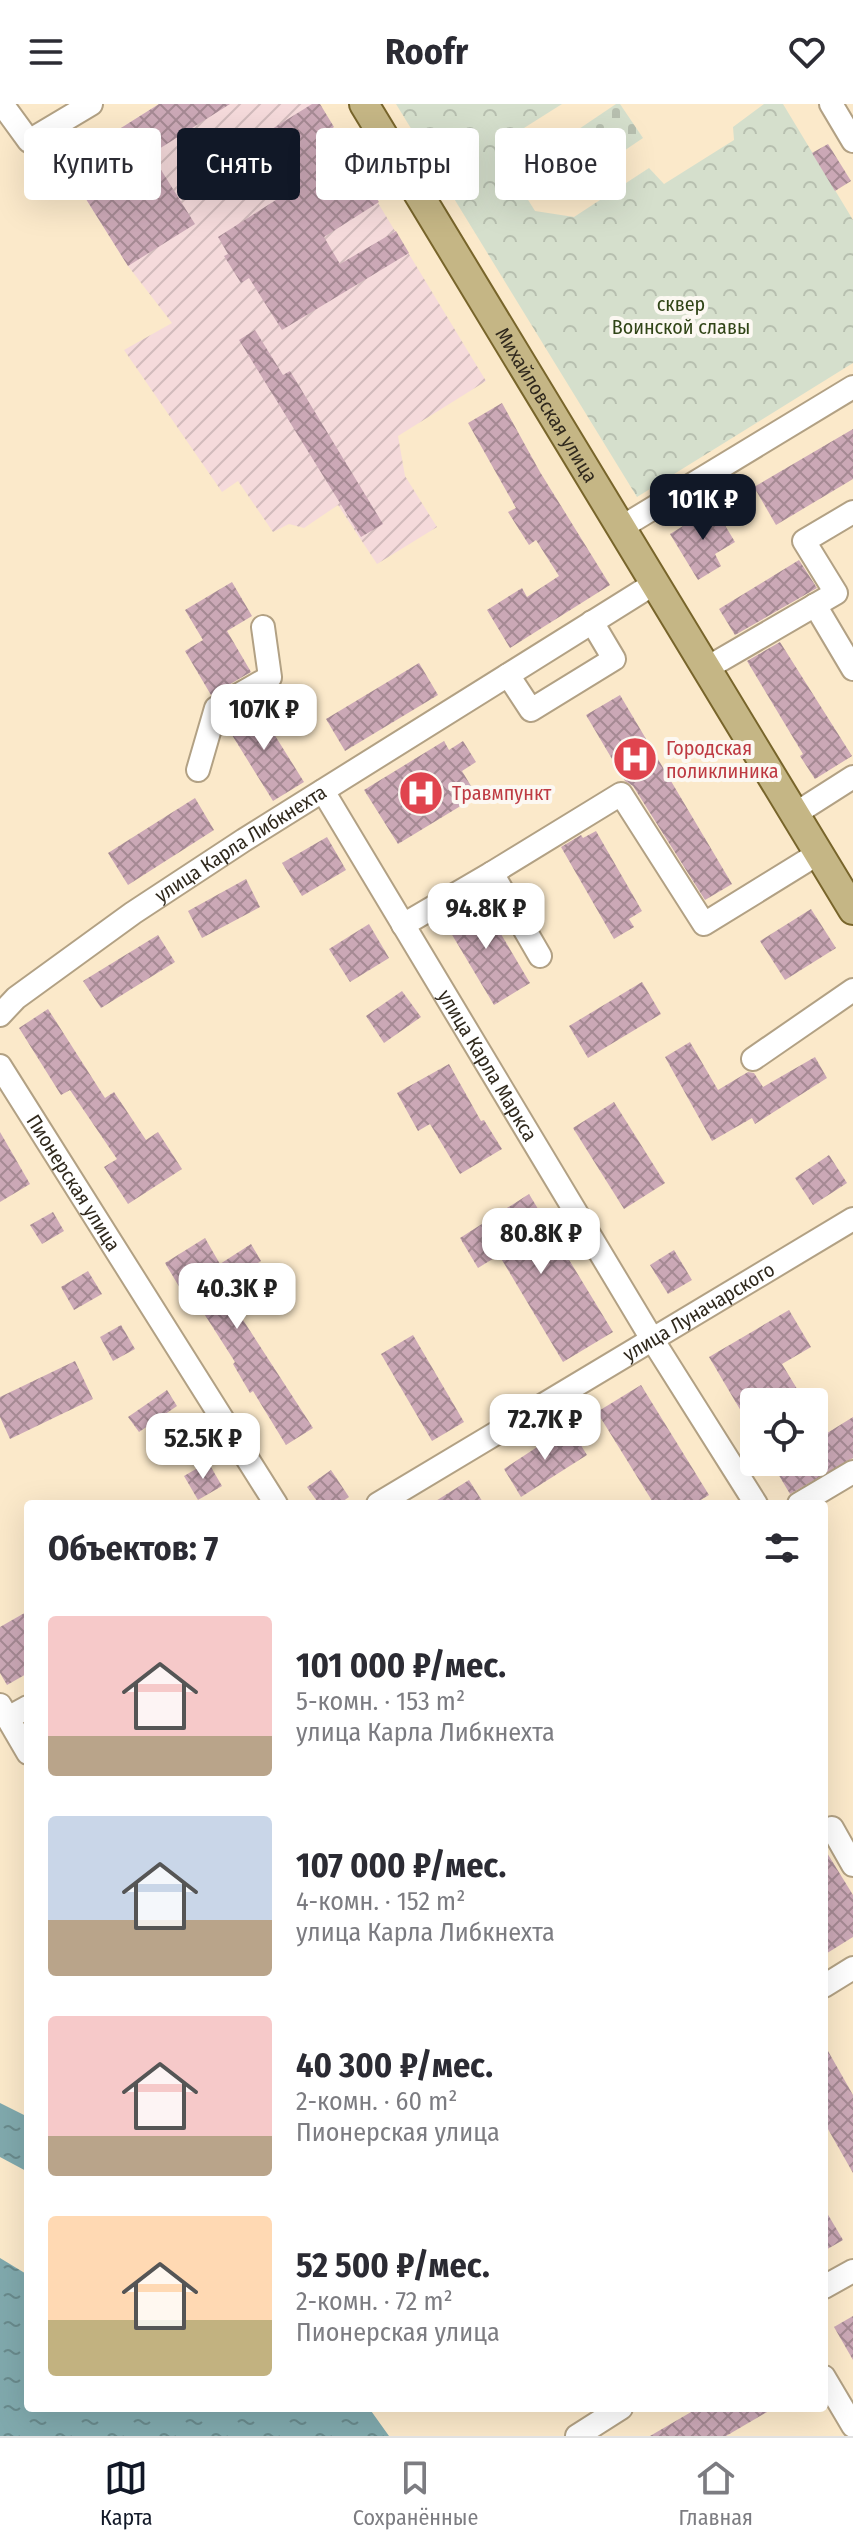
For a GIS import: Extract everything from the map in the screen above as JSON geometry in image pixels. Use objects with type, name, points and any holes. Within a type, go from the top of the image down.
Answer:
[{"type":"main road","name":"Михайловская улица","points":[[364,104],[853,910]]},
{"type":"street","points":[[2,104],[29,141],[91,104]]},
{"type":"street","points":[[831,104],[853,141]]},
{"type":"street","points":[[622,527],[853,387]]},
{"type":"street","points":[[707,668],[836,593],[804,541],[853,512]]},
{"type":"street","name":"улица Карла Либкнехта","points":[[0,1015],[16,998],[133,913],[655,583]]},
{"type":"street","points":[[815,605],[853,669]]},
{"type":"street","points":[[508,675],[531,710],[614,659],[592,622]]},
{"type":"street","points":[[198,770],[216,708],[270,677],[263,627]]},
{"type":"street","points":[[795,814],[853,777]]},
{"type":"street","name":"улица Карла Маркса","points":[[323,791],[652,1339],[753,1500]]},
{"type":"street","points":[[403,925],[621,794],[704,924],[819,853]]},
{"type":"street","points":[[492,873],[540,956]]},
{"type":"street","points":[[753,1059],[853,990]]},
{"type":"street","name":"Пионерская улица","points":[[0,1066],[273,1500]]},
{"type":"street","name":"улица Луначарского","points":[[385,1500],[853,1219]]},
{"type":"street","points":[[806,1500],[853,1472]]},
{"type":"street","points":[[24,1708],[4,1712],[24,1746]]},
{"type":"street","points":[[832,1828],[853,1865]]},
{"type":"street","points":[[828,1984],[853,1968]]},
{"type":"street","points":[[828,2285],[853,2271]]},
{"type":"street","points":[[828,2384],[853,2426]]},
{"type":"street","points":[[577,2436],[615,2412]]},
{"type":"shaded area","points":[[159,104],[318,104],[333,128],[316,128],[316,200],[376,200],[486,381],[398,436],[405,476],[437,527],[377,564],[338,505],[304,528],[289,524],[273,532],[238,481],[222,492],[124,350],[172,323],[128,266],[87,200],[161,200],[161,128],[121,128]]},
{"type":"green space","name":"сквер Воинской славы","points":[[396,104],[562,104],[524,128],[495,128],[495,200],[528,200],[535,211],[574,217],[600,200],[626,200],[626,183],[649,168],[664,184],[734,140],[733,127],[764,104],[783,104],[853,220],[853,363],[637,497],[455,200],[479,200],[479,128],[411,128]]},
{"type":"green space","points":[[620,104],[643,138],[626,149],[626,128],[580,128]]},
{"type":"water","points":[[0,2103],[24,2115],[24,2170],[0,2157]]},
{"type":"water","points":[[0,2258],[24,2273],[24,2412],[372,2412],[389,2436],[0,2436]]},
{"type":"building","points":[[159,104],[230,104],[192,128],[177,128],[177,138],[161,148],[161,128],[121,128]]},
{"type":"building","points":[[312,104],[320,104],[334,127],[316,128],[316,200],[379,202],[324,237],[340,264],[396,231],[409,253],[282,330],[249,278],[241,283],[224,256],[228,254],[218,237],[276,200],[300,200],[300,128],[273,128]]},
{"type":"building","points":[[828,144],[851,181],[835,191],[812,153]]},
{"type":"building","points":[[161,170],[177,200],[195,224],[128,266],[87,200],[161,200]]},
{"type":"building","points":[[255,330],[283,375],[290,371],[383,524],[361,537],[239,340]]},
{"type":"building","points":[[502,403],[540,472],[610,585],[510,648],[487,610],[522,588],[527,597],[559,576],[536,540],[529,545],[508,512],[516,508],[468,423]]},
{"type":"building","points":[[853,429],[853,479],[776,525],[754,487]]},
{"type":"building","points":[[714,507],[735,542],[715,554],[721,566],[698,580],[670,534]]},
{"type":"building","points":[[799,560],[817,588],[735,635],[719,609]]},
{"type":"building","points":[[232,582],[252,616],[227,631],[251,672],[211,695],[185,651],[203,640],[185,610]]},
{"type":"building","points":[[780,642],[852,756],[815,779],[747,661]]},
{"type":"building","points":[[419,663],[438,695],[345,751],[326,719]]},
{"type":"building","name":"Городская поликлиника","points":[[620,695],[732,884],[705,900],[633,786],[625,781],[586,715]]},
{"type":"building","points":[[254,702],[304,782],[273,801],[227,727],[230,726],[228,717]]},
{"type":"building","name":"Травмпункт","points":[[444,741],[449,750],[463,741],[476,762],[462,771],[477,796],[398,844],[364,790]]},
{"type":"building","points":[[195,798],[214,830],[128,885],[108,853]]},
{"type":"building","points":[[596,831],[642,911],[629,919],[634,927],[614,939],[561,847],[581,835],[583,838]]},
{"type":"building","points":[[327,837],[346,870],[302,896],[282,863]]},
{"type":"building","points":[[246,879],[260,907],[202,938],[188,911]]},
{"type":"building","points":[[479,897],[530,983],[494,1005],[442,918]]},
{"type":"building","points":[[811,909],[836,948],[785,980],[760,941]]},
{"type":"building","points":[[369,924],[389,958],[350,982],[329,949]]},
{"type":"building","points":[[158,935],[175,962],[101,1008],[83,981]]},
{"type":"building","points":[[642,982],[661,1014],[588,1058],[569,1026]]},
{"type":"building","points":[[402,991],[421,1017],[384,1043],[366,1016]]},
{"type":"building","points":[[48,1009],[105,1098],[114,1092],[146,1140],[158,1132],[182,1169],[128,1204],[104,1167],[117,1159],[70,1090],[61,1095],[19,1028]]},
{"type":"building","points":[[690,1042],[718,1090],[748,1072],[754,1073],[763,1087],[815,1057],[827,1078],[755,1124],[752,1118],[712,1141],[665,1057]]},
{"type":"building","points":[[449,1064],[481,1121],[484,1120],[502,1149],[460,1174],[430,1124],[418,1131],[397,1093]]},
{"type":"building","points":[[614,1102],[665,1183],[624,1209],[573,1128]]},
{"type":"building","points":[[0,1132],[30,1184],[0,1202]]},
{"type":"building","points":[[829,1155],[847,1183],[813,1205],[795,1178]]},
{"type":"building","points":[[529,1194],[613,1332],[563,1362],[499,1255],[478,1268],[460,1238]]},
{"type":"building","points":[[53,1212],[64,1231],[42,1244],[30,1225]]},
{"type":"building","points":[[205,1238],[220,1264],[251,1244],[261,1261],[221,1286],[313,1428],[286,1445],[253,1391],[250,1393],[233,1364],[235,1362],[196,1301],[190,1305],[165,1263]]},
{"type":"building","points":[[674,1250],[692,1280],[668,1294],[650,1265]]},
{"type":"building","points":[[88,1271],[102,1294],[74,1310],[61,1287]]},
{"type":"building","points":[[789,1310],[811,1347],[782,1364],[797,1388],[740,1388],[740,1409],[709,1357]]},
{"type":"building","points":[[121,1325],[135,1349],[113,1361],[100,1337]]},
{"type":"building","points":[[413,1335],[464,1422],[432,1441],[381,1354]]},
{"type":"building","points":[[75,1361],[93,1399],[10,1439],[0,1417],[0,1397]]},
{"type":"building","points":[[641,1385],[709,1495],[701,1500],[652,1500],[597,1412]]},
{"type":"building","points":[[167,1390],[177,1406],[139,1432],[128,1417]]},
{"type":"building","points":[[853,1417],[853,1458],[828,1472],[828,1433]]},
{"type":"building","points":[[569,1426],[587,1455],[521,1497],[504,1469]]},
{"type":"building","points":[[208,1462],[222,1486],[198,1500],[184,1476]]},
{"type":"building","points":[[331,1470],[349,1497],[345,1500],[316,1500],[307,1487]]},
{"type":"building","points":[[779,1476],[822,1476],[790,1494]]},
{"type":"building","points":[[469,1480],[482,1500],[437,1500]]},
{"type":"building","points":[[24,1613],[24,1675],[7,1685],[0,1673],[0,1627]]},
{"type":"building","points":[[828,1854],[853,1895],[853,1937],[828,1953]]},
{"type":"building","points":[[828,2051],[853,2095],[853,2173],[828,2129]]},
{"type":"building","points":[[828,2215],[843,2240],[828,2249]]},
{"type":"building","points":[[853,2316],[853,2360],[834,2327]]},
{"type":"building","points":[[691,2412],[767,2412],[726,2436],[650,2436]]},
{"type":"place","name":"Городская поликлиника","points":[[635,759]]},
{"type":"place","name":"Травмпункт","points":[[421,793]]}]
